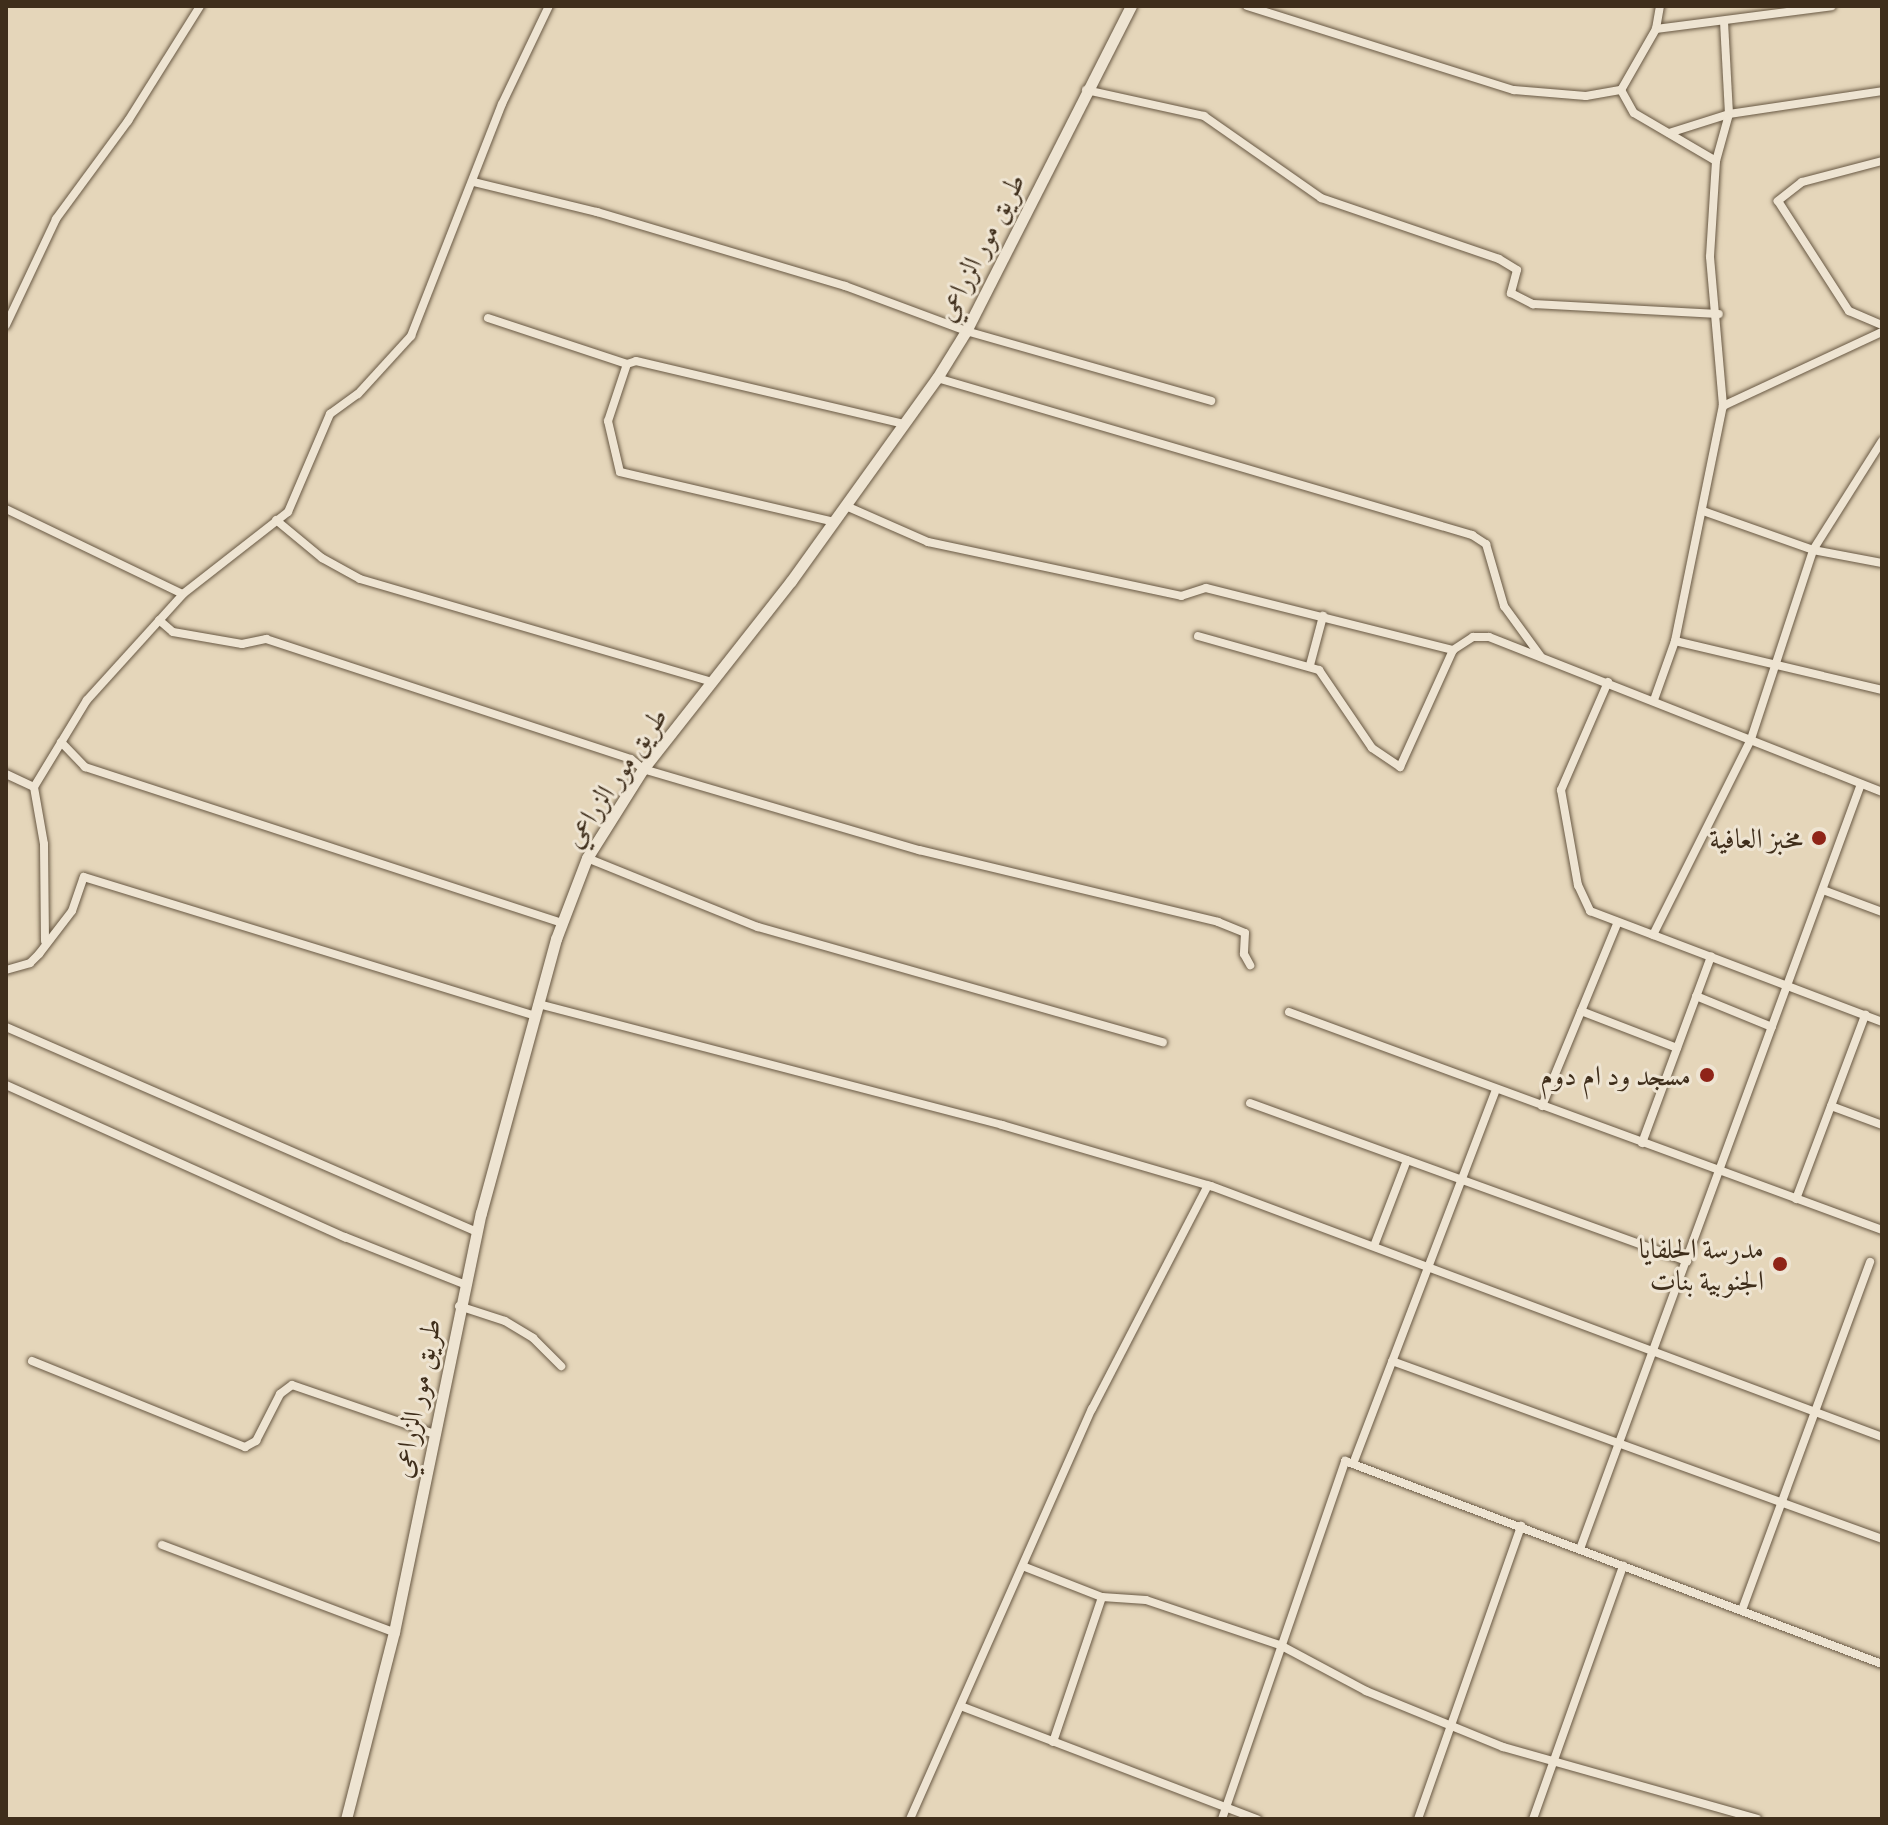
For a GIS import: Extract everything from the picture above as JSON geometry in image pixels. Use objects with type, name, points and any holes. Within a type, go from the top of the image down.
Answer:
[{"type":"street","points":[[6,325],[56,219],[128,121],[200,6]]},
{"type":"street","points":[[45,941],[46,871],[34,787],[87,700],[159,620],[183,594],[291,507],[330,414],[358,394],[411,336],[474,182],[502,104],[549,6]]},
{"type":"street","name":"طريق مور الزراعي","points":[[346,1819],[394,1632],[459,1306],[477,1232],[536,1010],[562,923],[587,858],[643,769],[835,522],[937,378],[966,331],[1131,6]]},
{"type":"street","points":[[1247,6],[1514,90],[1586,96],[1621,90]]},
{"type":"street","points":[[1621,90],[1656,29],[1660,6]]},
{"type":"street","points":[[1656,29],[1832,6]]},
{"type":"street","points":[[1654,700],[1675,641],[1723,406],[1719,314],[1709,215],[1716,161],[1729,114],[1724,21]]},
{"type":"street","points":[[1086,90],[1204,116],[1321,198],[1499,259],[1517,270],[1511,293],[1525,301],[1719,314]]},
{"type":"street","points":[[1621,90],[1634,113],[1716,161]]},
{"type":"street","points":[[1668,133],[1729,114],[1882,91]]},
{"type":"street","points":[[1882,161],[1802,182],[1778,201],[1849,311],[1882,325]]},
{"type":"street","points":[[474,182],[597,212],[845,286],[966,331],[1211,401]]},
{"type":"street","points":[[488,318],[627,364],[636,361],[905,424]]},
{"type":"street","points":[[1723,406],[1882,332]]},
{"type":"street","points":[[627,364],[608,421],[620,472],[835,522]]},
{"type":"street","points":[[937,378],[1472,535],[1486,544],[1504,606],[1541,657]]},
{"type":"street","points":[[1653,935],[1751,739],[1778,666],[1813,550],[1882,441]]},
{"type":"street","points":[[846,506],[928,542],[1181,596],[1206,588],[1453,650]]},
{"type":"street","points":[[6,509],[183,594]]},
{"type":"street","points":[[1703,511],[1813,550],[1882,563]]},
{"type":"street","points":[[276,520],[322,558],[360,579],[712,682]]},
{"type":"street","points":[[1310,665],[1323,616]]},
{"type":"street","points":[[159,620],[173,632],[242,644],[266,639],[631,759],[643,769],[919,850],[1229,926],[1245,933],[1244,954],[1250,965]]},
{"type":"street","points":[[1198,636],[1310,665],[1339,694],[1372,748],[1400,767],[1453,650],[1473,637],[1489,637],[1882,792]]},
{"type":"street","points":[[1675,641],[1882,690]]},
{"type":"street","points":[[1608,682],[1573,752],[1561,800],[1578,885],[1590,911],[1882,1022]]},
{"type":"street","points":[[61,742],[85,767],[562,923]]},
{"type":"street","points":[[6,774],[34,787]]},
{"type":"street","points":[[1580,1549],[1861,784]]},
{"type":"street","points":[[587,858],[758,927],[1163,1042]]},
{"type":"street","points":[[6,970],[30,963],[72,911],[84,877],[536,1010],[1208,1185],[1882,1437]]},
{"type":"street","points":[[1823,890],[1882,912]]},
{"type":"street","points":[[1542,1106],[1618,922]]},
{"type":"street","points":[[1642,1143],[1711,956]]},
{"type":"street","points":[[1696,996],[1772,1027]]},
{"type":"street","points":[[1581,1011],[1677,1048]]},
{"type":"street","points":[[1289,1012],[1882,1230]]},
{"type":"street","points":[[1796,1199],[1865,1015]]},
{"type":"street","points":[[6,1027],[477,1232]]},
{"type":"street","points":[[6,1085],[345,1237],[464,1284]]},
{"type":"street","points":[[1353,1464],[1496,1089]]},
{"type":"street","points":[[1250,1103],[1687,1261]]},
{"type":"street","points":[[1831,1106],[1882,1125]]},
{"type":"street","points":[[1374,1246],[1407,1160]]},
{"type":"street","points":[[910,1819],[963,1707],[1092,1409],[1208,1185]]},
{"type":"street","points":[[1742,1610],[1818,1412],[1870,1262]]},
{"type":"street","points":[[459,1306],[505,1321],[533,1338],[561,1366]]},
{"type":"street","points":[[32,1361],[245,1447],[253,1446],[280,1394],[292,1385],[434,1434]]},
{"type":"street","points":[[1392,1361],[1882,1539]]},
{"type":"street","points":[[1222,1819],[1345,1461],[1882,1664]]},
{"type":"street","points":[[1418,1819],[1521,1526]]},
{"type":"street","points":[[162,1545],[394,1632]]},
{"type":"street","points":[[1533,1819],[1623,1566]]},
{"type":"street","points":[[1025,1567],[1102,1597],[1146,1600],[1280,1645],[1451,1728],[1736,1809],[1757,1819]]},
{"type":"street","points":[[1053,1742],[1102,1597]]},
{"type":"street","points":[[963,1707],[1257,1819]]},
{"type":"street","points":[[1732,1819],[1736,1809]]},
{"type":"place","name":"مخبز العافية","points":[[1819,838]]},
{"type":"place","name":"مسجد ود ام دوم","points":[[1707,1075]]},
{"type":"place","name":"مدرسة الحلفايا الجنوبية بنات","points":[[1780,1264]]}]
